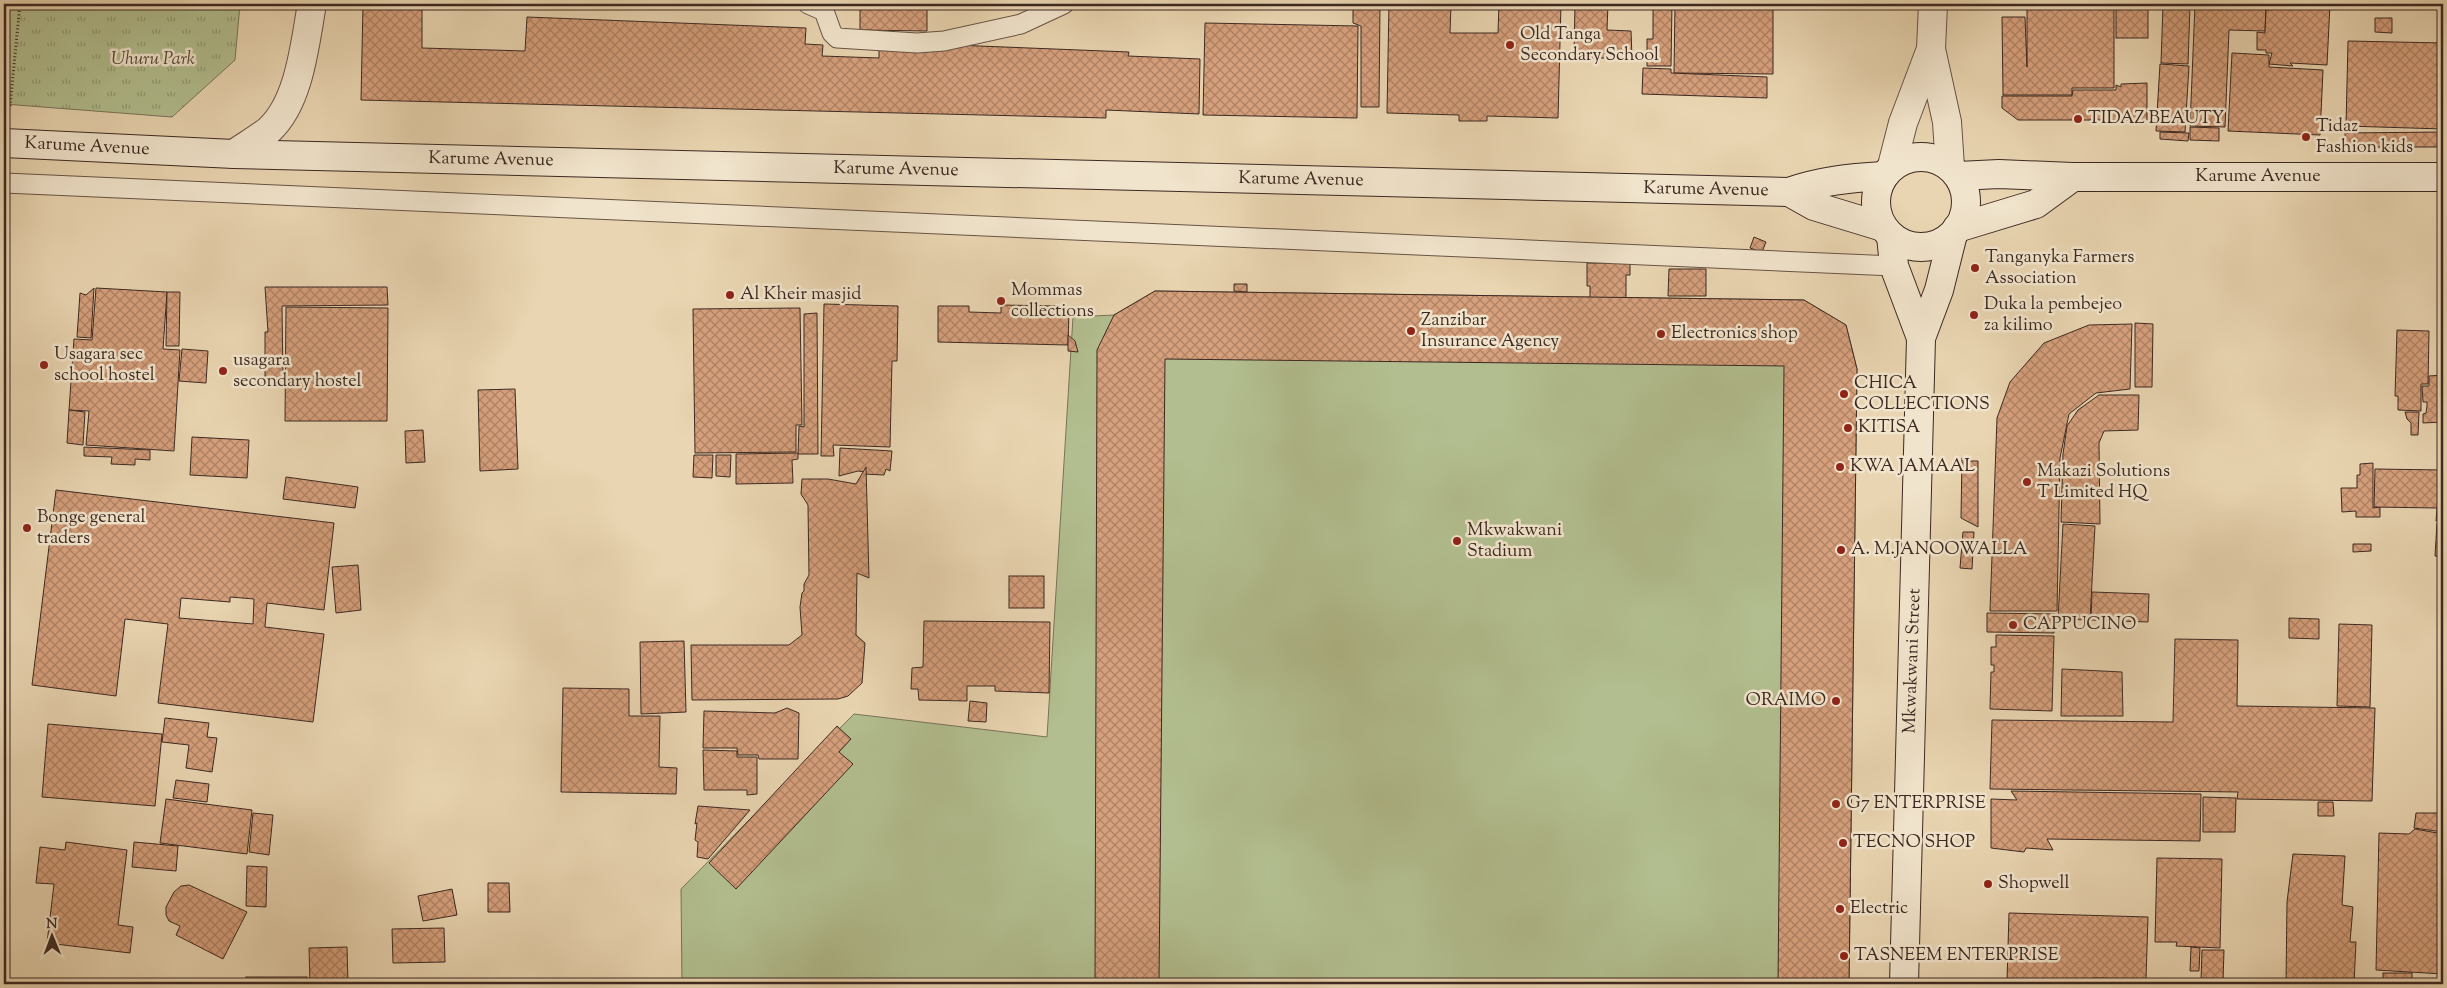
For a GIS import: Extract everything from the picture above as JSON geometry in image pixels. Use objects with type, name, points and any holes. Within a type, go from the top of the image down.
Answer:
[{"type":"main road","points":[[234,154],[270,129],[293,91],[302,60],[312,4]]},
{"type":"main road","points":[[1789,192],[1814,206],[1887,232],[1903,243],[1916,246],[1930,246],[1942,242],[1955,231],[1963,218],[1966,197],[1954,172],[1947,122],[1931,49],[1933,4]]},
{"type":"main road","points":[[1887,232],[1877,214],[1875,202],[1877,188],[1888,171],[1903,123],[1931,49]]},
{"type":"main road","name":"Karume Avenue","points":[[4,143],[234,154],[1789,192]]},
{"type":"main road","points":[[1789,192],[1814,183],[1888,171],[1915,157],[1939,161],[1954,172]]},
{"type":"main road","name":"Karume Avenue","points":[[1954,172],[2073,177],[2443,178]]},
{"type":"main road","points":[[1955,231],[2036,204],[2073,177]]},
{"type":"main road","name":"Mkwakwani Street","points":[[1904,984],[1921,338],[1943,276],[1955,231]]},
{"type":"main road","name":"Mkwakwani Street","points":[[1887,232],[1894,266],[1921,338]]},
{"type":"lane","points":[[808,4],[824,11],[832,34],[837,38],[917,42],[944,41],[1021,24],[1064,4]]},
{"type":"lane","points":[[4,183],[1894,266]]},
{"type":"path","points":[[9,113],[20,4]]},
{"type":"green space","name":"Uhuru Park","points":[[4,4],[240,4],[235,60],[172,117],[4,104]]},
{"type":"green space","name":"Mkwakwani Stadium","points":[[1155,291],[1804,300],[1846,325],[1857,369],[1849,984],[682,984],[681,889],[854,714],[1047,737],[1073,317],[1114,315]]},
{"type":"building","points":[[363,4],[422,4],[422,48],[525,51],[527,17],[806,28],[805,44],[823,45],[822,56],[879,58],[879,42],[1129,52],[1128,56],[1200,59],[1199,114],[1106,110],[1106,118],[361,100]]},
{"type":"building","points":[[860,4],[927,4],[927,31],[860,30]]},
{"type":"building","points":[[1353,4],[1380,4],[1379,107],[1361,107],[1361,26],[1353,23]]},
{"type":"building","points":[[1389,4],[1451,4],[1450,33],[1498,33],[1499,4],[1561,4],[1558,118],[1487,116],[1487,121],[1459,121],[1459,115],[1387,113]]},
{"type":"building","points":[[1575,4],[1608,4],[1607,30],[1631,31],[1632,58],[1574,58]]},
{"type":"building","points":[[1653,4],[1672,4],[1671,66],[1647,66],[1647,39],[1653,39]]},
{"type":"building","points":[[1675,4],[1773,4],[1773,74],[1674,73]]},
{"type":"building","points":[[2000,4],[2017,4],[2017,9],[2000,8]]},
{"type":"building","points":[[2027,4],[2114,4],[2114,88],[2072,88],[2072,95],[2003,95],[2002,17],[2025,17],[2027,67]]},
{"type":"building","points":[[2116,4],[2148,4],[2148,38],[2116,38]]},
{"type":"building","points":[[2195,4],[2266,4],[2265,31],[2229,30],[2225,127],[2190,126]]},
{"type":"building","points":[[2269,4],[2330,4],[2327,65],[2290,63],[2293,66],[2269,64],[2272,53],[2266,53],[2266,50],[2257,50],[2257,32],[2265,33],[2266,10],[2269,10]]},
{"type":"building","points":[[2163,5],[2190,6],[2188,64],[2161,63]]},
{"type":"building","points":[[2375,18],[2392,18],[2392,33],[2375,32]]},
{"type":"building","points":[[1205,23],[1358,26],[1357,118],[1203,115]]},
{"type":"building","points":[[2348,41],[2443,43],[2443,129],[2346,126]]},
{"type":"building","points":[[2232,53],[2269,55],[2269,67],[2323,70],[2320,135],[2228,131]]},
{"type":"building","points":[[2160,64],[2189,66],[2185,132],[2156,131]]},
{"type":"building","points":[[1643,68],[1671,69],[1671,73],[1767,77],[1767,98],[1642,94]]},
{"type":"building","points":[[2147,83],[2147,120],[2018,120],[2002,108],[2002,96],[2072,96],[2073,90],[2116,90],[2116,85],[2121,87],[2121,84]]},
{"type":"building","points":[[2190,127],[2219,128],[2219,141],[2190,140]]},
{"type":"building","points":[[2160,132],[2189,133],[2188,141],[2160,139]]},
{"type":"building","points":[[2443,132],[2443,147],[2345,147],[2345,133]]},
{"type":"building","points":[[1754,237],[1766,242],[1762,252],[1750,248]]},
{"type":"building","points":[[1587,263],[1630,263],[1630,275],[1626,275],[1626,298],[1590,298],[1590,286],[1587,286]]},
{"type":"building","points":[[1669,269],[1706,269],[1706,296],[1668,296]]},
{"type":"building","points":[[1234,284],[1247,284],[1247,292],[1234,291]]},
{"type":"building","points":[[265,287],[387,287],[388,305],[282,306],[283,379],[265,379],[265,332],[268,332]]},
{"type":"building","points":[[94,288],[91,338],[77,337],[80,293],[86,295]]},
{"type":"building","points":[[96,288],[167,292],[163,349],[180,350],[174,451],[86,445],[89,411],[69,410],[74,339],[92,340]]},
{"type":"building","points":[[1155,291],[1804,300],[1846,325],[1857,369],[1849,984],[1778,984],[1784,366],[1165,359],[1159,984],[1095,984],[1097,350],[1114,315]]},
{"type":"building","points":[[167,292],[180,292],[179,346],[166,346]]},
{"type":"building","points":[[824,304],[898,306],[897,361],[892,361],[890,447],[833,445],[834,456],[821,456]]},
{"type":"building","points":[[1001,305],[1058,306],[1058,311],[1069,310],[1068,345],[938,342],[938,306],[969,306],[969,312],[1001,313]]},
{"type":"building","points":[[286,307],[388,308],[387,421],[285,421]]},
{"type":"building","points":[[800,308],[802,425],[796,425],[796,452],[695,453],[693,309]]},
{"type":"building","points":[[817,313],[818,454],[798,454],[799,426],[804,427],[804,314]]},
{"type":"building","points":[[2135,323],[2153,324],[2152,387],[2135,387]]},
{"type":"building","name":"Makazi Solutions T Limited HQ","points":[[2132,324],[2130,389],[2096,393],[2069,414],[2060,458],[2057,611],[1990,611],[1997,418],[2010,382],[2044,343],[2089,325]]},
{"type":"building","points":[[2397,330],[2429,331],[2428,384],[2421,384],[2421,411],[2398,410],[2398,396],[2395,396]]},
{"type":"building","points":[[1068,335],[1075,341],[1078,352],[1068,351]]},
{"type":"building","points":[[182,349],[208,351],[206,383],[179,381]]},
{"type":"building","points":[[2443,375],[2443,422],[2423,423],[2423,414],[2426,413],[2427,402],[2423,402],[2422,386],[2429,386],[2429,376]]},
{"type":"building","points":[[515,389],[518,469],[480,471],[478,390]]},
{"type":"building","points":[[2099,395],[2139,395],[2138,430],[2104,431],[2099,443],[2100,524],[2061,522],[2063,454],[2067,426],[2078,410]]},
{"type":"building","points":[[69,410],[85,412],[83,445],[67,443]]},
{"type":"building","points":[[2405,412],[2419,412],[2418,435],[2411,435],[2411,423],[2407,419]]},
{"type":"building","points":[[423,430],[425,462],[406,463],[405,431]]},
{"type":"building","points":[[192,437],[249,440],[247,478],[190,475]]},
{"type":"building","points":[[84,447],[150,450],[150,460],[135,459],[135,465],[111,464],[112,457],[84,456]]},
{"type":"building","points":[[840,448],[892,451],[890,471],[886,469],[884,475],[863,474],[865,472],[858,471],[839,476]]},
{"type":"building","points":[[798,453],[798,459],[792,460],[793,483],[736,484],[736,454]]},
{"type":"building","points":[[694,455],[713,455],[712,478],[693,477]]},
{"type":"building","points":[[716,455],[731,455],[730,477],[716,476]]},
{"type":"building","points":[[1964,457],[1965,461],[1978,461],[1978,527],[1961,518],[1962,458]]},
{"type":"building","points":[[2373,463],[2373,508],[2380,507],[2380,517],[2356,517],[2356,511],[2342,512],[2341,488],[2357,488],[2357,475],[2360,475],[2360,464]]},
{"type":"building","points":[[866,467],[869,578],[857,573],[856,635],[865,643],[862,683],[848,696],[838,699],[692,700],[691,645],[789,645],[802,635],[800,607],[804,584],[809,575],[808,505],[801,494],[802,479],[828,479],[856,484]]},
{"type":"building","points":[[2375,469],[2443,470],[2443,521],[2436,521],[2437,508],[2374,507]]},
{"type":"building","points":[[286,477],[358,487],[355,508],[283,499]]},
{"type":"building","points":[[56,490],[334,523],[324,610],[267,603],[265,627],[324,634],[313,722],[158,703],[168,624],[125,619],[116,696],[32,685]],"holes":[[[230,597],[254,599],[253,624],[179,618],[181,598],[230,602]]]},
{"type":"building","points":[[2437,523],[2443,523],[2443,557],[2435,556]]},
{"type":"building","points":[[2063,524],[2095,526],[2090,620],[2058,619]]},
{"type":"building","points":[[1963,532],[1974,532],[1972,569],[1960,568]]},
{"type":"building","points":[[2353,544],[2371,544],[2371,551],[2353,552]]},
{"type":"building","points":[[358,565],[361,610],[336,613],[332,567]]},
{"type":"building","points":[[1009,576],[1044,576],[1044,608],[1009,608]]},
{"type":"building","points":[[2092,592],[2149,594],[2148,622],[2091,620]]},
{"type":"building","points":[[1987,613],[2055,614],[2054,633],[1987,632]]},
{"type":"building","points":[[2289,618],[2319,619],[2319,639],[2289,638]]},
{"type":"building","points":[[924,621],[1050,622],[1049,693],[995,691],[995,686],[967,686],[967,701],[919,700],[918,689],[911,689],[912,668],[923,667]]},
{"type":"building","points":[[2339,624],[2372,625],[2370,707],[2337,706]]},
{"type":"building","points":[[1996,635],[2054,636],[2052,711],[1990,709],[1991,672],[1994,672],[1994,665],[1991,665],[1991,647],[1996,647]]},
{"type":"building","points":[[2175,639],[2238,640],[2237,706],[2375,708],[2372,801],[2237,799],[2238,792],[1990,789],[1992,720],[2173,722]]},
{"type":"building","points":[[684,641],[686,712],[641,714],[640,642]]},
{"type":"building","points":[[2062,669],[2122,672],[2123,716],[2061,716]]},
{"type":"building","points":[[563,688],[629,689],[629,716],[660,716],[659,767],[677,768],[676,794],[561,792]]},
{"type":"building","points":[[970,701],[987,703],[986,722],[968,721]]},
{"type":"building","points":[[787,708],[799,713],[798,759],[759,759],[758,755],[738,755],[737,748],[703,748],[704,711],[775,713]]},
{"type":"building","points":[[165,718],[209,723],[207,737],[217,738],[212,772],[186,768],[189,745],[162,742]]},
{"type":"building","points":[[48,724],[162,734],[155,806],[42,797]]},
{"type":"building","points":[[837,726],[851,739],[839,752],[853,764],[736,889],[709,863]]},
{"type":"building","points":[[703,750],[737,751],[737,757],[757,757],[757,794],[747,795],[747,790],[704,790]]},
{"type":"building","points":[[176,780],[209,784],[207,802],[173,798]]},
{"type":"building","points":[[2011,791],[2201,794],[2200,841],[2047,839],[2053,850],[2026,848],[2024,852],[1991,848],[1991,799],[2017,800]]},
{"type":"building","points":[[2203,797],[2236,798],[2235,832],[2203,832]]},
{"type":"building","points":[[166,799],[252,810],[247,854],[160,843]]},
{"type":"building","points":[[2318,802],[2333,802],[2334,816],[2318,816]]},
{"type":"building","points":[[698,806],[750,810],[708,859],[697,857],[698,842],[695,840],[697,823],[695,824]]},
{"type":"building","points":[[253,813],[273,815],[269,855],[249,852]]},
{"type":"building","points":[[2416,813],[2443,813],[2443,832],[2414,828]]},
{"type":"building","points":[[2415,829],[2443,834],[2443,974],[2376,970],[2379,833],[2409,834]]},
{"type":"building","points":[[66,842],[127,850],[118,925],[133,927],[130,953],[47,943],[54,884],[36,883],[40,847],[65,850]]},
{"type":"building","points":[[134,842],[178,846],[176,871],[132,867]]},
{"type":"building","points":[[2293,854],[2345,856],[2342,905],[2353,907],[2350,942],[2356,942],[2354,984],[2286,984],[2287,902]]},
{"type":"building","points":[[2157,858],[2222,859],[2220,948],[2176,946],[2177,942],[2155,942]]},
{"type":"building","points":[[247,866],[267,867],[266,907],[246,906]]},
{"type":"building","points":[[488,883],[509,883],[510,912],[488,912]]},
{"type":"building","points":[[189,885],[247,912],[223,959],[176,935],[180,926],[169,921],[166,915],[166,907],[174,892],[181,886]]},
{"type":"building","points":[[452,889],[457,915],[423,921],[418,896]]},
{"type":"building","points":[[2009,913],[2148,917],[2146,979],[2093,978],[2092,983],[2007,981]]},
{"type":"building","points":[[444,928],[445,962],[393,963],[392,929]]},
{"type":"building","points":[[347,947],[348,984],[310,984],[309,948]]},
{"type":"building","points":[[2191,947],[2200,948],[2199,971],[2190,971]]},
{"type":"building","points":[[2202,950],[2224,950],[2223,981],[2201,981]]},
{"type":"building","points":[[2383,973],[2412,973],[2412,984],[2383,984]]},
{"type":"building","points":[[246,977],[307,977],[307,984],[246,984]]},
{"type":"place","name":"Old Tanga Secondary School","points":[[1510,45]]},
{"type":"place","name":"TIDAZ BEAUTY","points":[[2078,119]]},
{"type":"place","name":"Tidaz Fashion kids","points":[[2306,137]]},
{"type":"place","name":"Tanganyka Farmers Association","points":[[1975,268]]},
{"type":"place","name":"Al Kheir masjid","points":[[730,295]]},
{"type":"place","name":"Mommas collections","points":[[1001,301]]},
{"type":"place","name":"Duka la pembejeo za kilimo","points":[[1974,315]]},
{"type":"place","name":"Zanzibar Insurance Agency","points":[[1411,331]]},
{"type":"place","name":"Electronics shop","points":[[1661,334]]},
{"type":"place","name":"Usagara sec school hostel","points":[[44,365]]},
{"type":"place","name":"usagara secondary hostel","points":[[223,371]]},
{"type":"place","name":"CHICA COLLECTIONS","points":[[1844,394]]},
{"type":"place","name":"KITISA","points":[[1848,428]]},
{"type":"place","name":"KWA JAMAAL","points":[[1840,467]]},
{"type":"place","name":"Makazi Solutions T Limited HQ","points":[[2027,482]]},
{"type":"place","name":"Bonge general traders","points":[[27,528]]},
{"type":"place","name":"Mkwakwani Stadium","points":[[1457,541]]},
{"type":"place","name":"A. M.JANOOWALLA","points":[[1841,550]]},
{"type":"place","name":"CAPPUCINO","points":[[2013,625]]},
{"type":"place","name":"ORAIMO","points":[[1836,701]]},
{"type":"place","name":"G7 ENTERPRISE","points":[[1836,804]]},
{"type":"place","name":"TECNO SHOP","points":[[1843,843]]},
{"type":"place","name":"Shopwell","points":[[1988,884]]},
{"type":"place","name":"Electric","points":[[1840,909]]},
{"type":"place","name":"TASNEEM ENTERPRISE","points":[[1844,956]]}]
